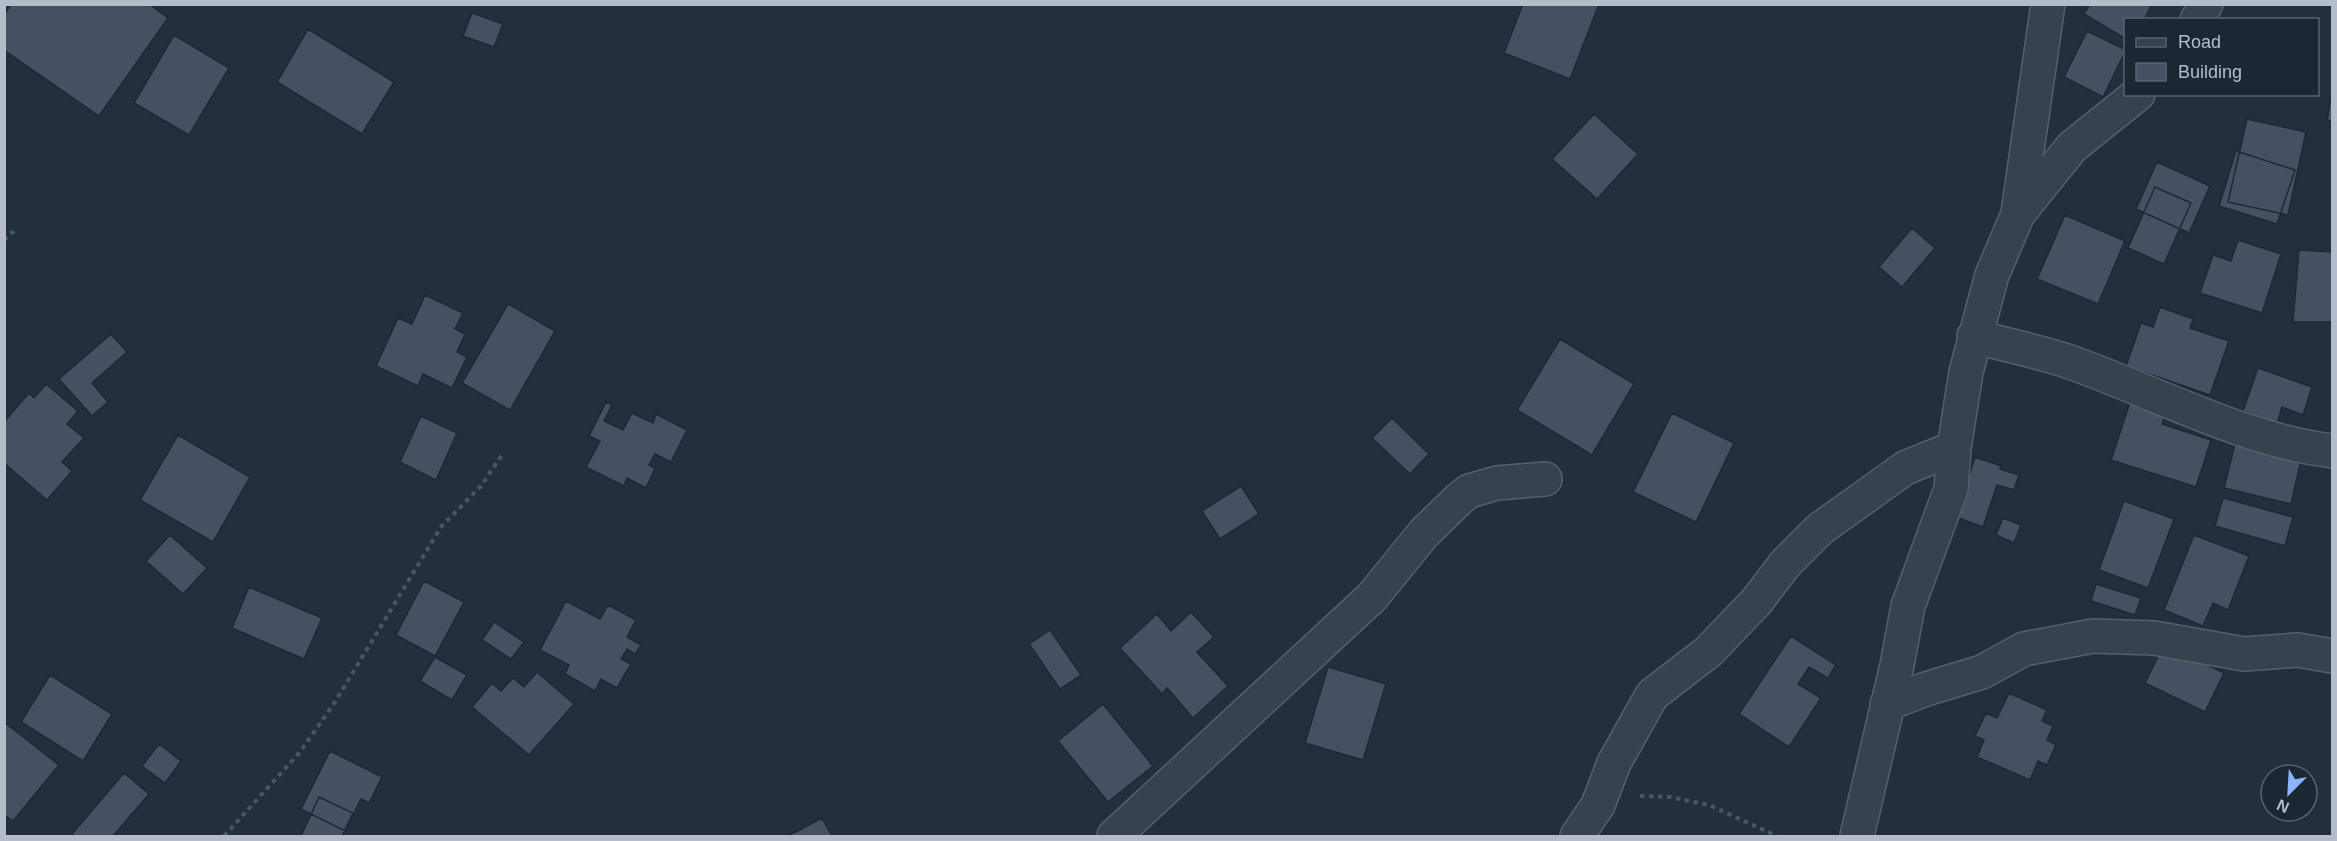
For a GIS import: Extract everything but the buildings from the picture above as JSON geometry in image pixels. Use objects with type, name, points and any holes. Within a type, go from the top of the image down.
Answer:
[{"type":"street","points":[[1857,837],[1908,606],[1951,489],[1954,448],[1974,336],[1992,275],[2018,214],[2048,4]]},
{"type":"street","points":[[2198,18],[2206,4]]},
{"type":"street","points":[[2018,214],[2072,147],[2136,96]]},
{"type":"street","points":[[1974,336],[2066,361],[2243,431],[2304,447],[2332,451]]},
{"type":"street","points":[[1577,837],[1598,805],[1614,763],[1652,694],[1708,652],[1755,602],[1785,564],[1820,530],[1905,468],[1954,448]]},
{"type":"street","points":[[1114,837],[1372,597],[1424,533],[1459,499],[1469,491],[1497,483],[1545,479]]},
{"type":"street","points":[[1887,704],[1982,672],[2024,650],[2093,636],[2154,638],[2244,654],[2298,650],[2332,656]]},
{"type":"path","points":[[4,240],[15,230]]},
{"type":"path","points":[[224,837],[300,752],[334,702],[441,527],[481,486],[504,452]]},
{"type":"path","points":[[1598,805],[1638,796],[1670,797],[1709,805],[1777,837]]}]
